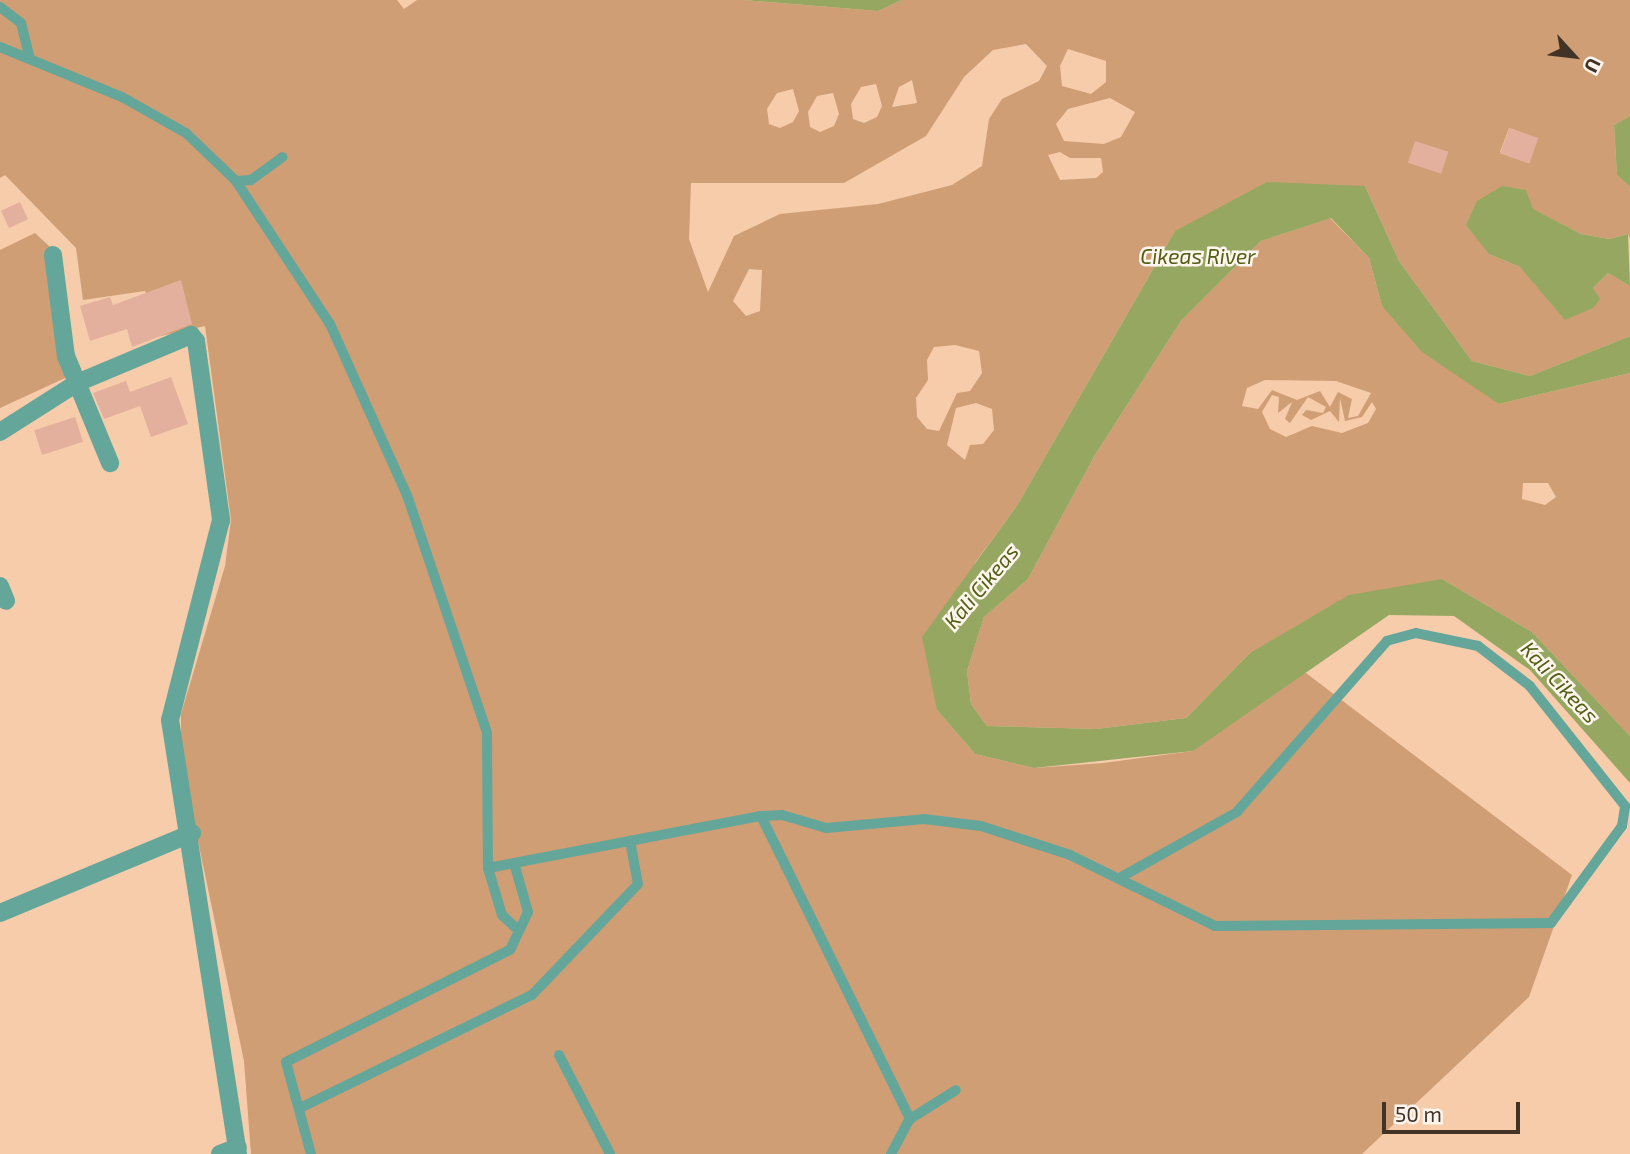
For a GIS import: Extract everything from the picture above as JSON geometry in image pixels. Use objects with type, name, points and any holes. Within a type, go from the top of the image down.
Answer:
[{"type":"street","points":[[53,255],[66,356],[110,463]]},
{"type":"street","points":[[0,432],[77,383],[191,335],[196,341],[221,520],[170,720],[174,773],[192,833],[238,1151],[220,1154]]},
{"type":"street","points":[[0,913],[192,833]]},
{"type":"lane","points":[[0,7],[21,23],[30,58]]},
{"type":"lane","points":[[0,47],[30,58],[186,133],[236,181],[330,324],[407,495],[486,733],[488,868],[502,915],[519,931]]},
{"type":"lane","points":[[236,181],[251,180],[283,158]]},
{"type":"lane","points":[[488,868],[515,866],[761,816],[782,815],[826,828],[924,819],[981,826],[1121,877],[1215,926],[1551,923],[1622,826],[1625,806],[1530,685],[1478,646],[1416,633],[1387,641],[1237,812],[1121,877]]},
{"type":"lane","points":[[761,816],[910,1119]]},
{"type":"lane","points":[[302,1107],[532,995],[638,884],[630,841]]},
{"type":"lane","points":[[311,1154],[302,1107],[286,1062],[494,962],[519,931],[528,912],[515,866]]},
{"type":"lane","points":[[559,1055],[610,1154]]},
{"type":"lane","points":[[891,1154],[910,1119],[956,1090]]},
{"type":"shaded area","points":[[0,0],[397,0],[404,9],[417,0],[743,0],[878,11],[902,0],[1630,0],[1630,116],[1614,125],[1617,175],[1630,187],[1630,239],[1628,234],[1609,239],[1581,234],[1532,209],[1489,254],[1520,267],[1542,289],[1593,288],[1608,273],[1630,286],[1630,336],[1530,376],[1472,361],[1399,261],[1365,186],[1175,231],[1018,504],[975,563],[937,710],[975,754],[1034,768],[1103,763],[1193,751],[1302,670],[1572,875],[1529,997],[1362,1154],[251,1154],[244,1061],[181,760],[181,714],[225,566],[231,520],[205,326],[161,336],[145,291],[83,300],[76,248],[5,175],[0,178]],"holes":[[[1026,44],[1047,66],[1039,81],[1002,99],[989,119],[982,166],[952,185],[878,204],[780,214],[734,236],[708,292],[689,239],[691,183],[844,183],[926,136],[964,77],[993,50]],[[1068,49],[1106,61],[1106,82],[1091,94],[1062,86],[1060,66]],[[912,80],[917,103],[892,107],[899,87]],[[876,84],[882,106],[877,117],[864,123],[853,119],[851,104],[861,87]],[[793,89],[799,111],[793,122],[780,128],[769,124],[767,109],[777,93]],[[833,93],[839,114],[834,126],[820,132],[810,127],[808,112],[817,96]],[[1110,98],[1135,112],[1121,137],[1104,144],[1064,141],[1056,124],[1068,109]],[[1509,128],[1537,138],[1529,163],[1500,152]],[[1060,152],[1070,158],[1101,158],[1103,172],[1096,178],[1060,180],[1048,155]],[[749,269],[762,270],[760,311],[746,316],[733,301]],[[955,345],[979,351],[982,373],[970,391],[957,393],[939,431],[927,429],[917,417],[916,398],[928,380],[927,360],[934,347]],[[976,403],[992,409],[994,430],[983,444],[970,445],[965,460],[947,445],[956,408]]]},
{"type":"shaded area","points":[[1330,218],[1369,258],[1382,306],[1499,404],[1630,373],[1630,736],[1532,632],[1442,579],[1250,653],[1186,718],[1096,729],[987,726],[971,704],[967,671],[984,617],[1028,579],[1095,455],[1181,321],[1261,241]],"holes":[[[1265,380],[1336,381],[1371,393],[1358,416],[1348,418],[1352,399],[1338,392],[1330,407],[1320,391],[1297,400],[1272,390],[1258,409],[1242,406],[1247,388]],[[1272,395],[1279,397],[1278,413],[1292,402],[1285,419],[1290,423],[1308,397],[1326,407],[1323,413],[1306,410],[1302,415],[1311,420],[1330,411],[1339,422],[1340,398],[1345,421],[1362,417],[1372,402],[1376,409],[1368,423],[1342,433],[1312,426],[1286,437],[1270,429],[1262,412]],[[1523,483],[1548,483],[1556,497],[1545,505],[1522,499]]]},
{"type":"shaded area","points":[[35,233],[62,258],[76,373],[0,408],[0,250]]},
{"type":"water","points":[[743,0],[902,0],[878,11]]},
{"type":"water","points":[[1630,116],[1630,187],[1617,175],[1614,125]]},
{"type":"water","name":"Cikeas River","points":[[1267,182],[1365,186],[1399,261],[1472,361],[1530,376],[1630,336],[1630,373],[1499,404],[1422,352],[1382,306],[1369,258],[1331,218],[1261,241],[1181,321],[1095,455],[1028,579],[984,617],[967,671],[971,704],[987,726],[1096,729],[1186,718],[1250,653],[1349,595],[1442,579],[1532,632],[1630,736],[1630,783],[1530,670],[1454,616],[1389,615],[1193,751],[1034,768],[975,754],[937,710],[922,637],[1018,504],[1175,231]]},
{"type":"water","points":[[1502,186],[1526,190],[1533,209],[1581,234],[1609,239],[1628,234],[1630,286],[1608,273],[1593,288],[1600,299],[1593,308],[1565,320],[1520,267],[1489,254],[1466,225],[1477,201]]},
{"type":"building","points":[[1509,128],[1538,138],[1530,164],[1500,154]]},
{"type":"building","points":[[1415,141],[1448,152],[1441,174],[1408,163]]},
{"type":"building","points":[[20,202],[28,219],[9,228],[1,211]]},
{"type":"building","points":[[181,280],[192,324],[132,347],[127,329],[90,341],[80,306],[110,297],[113,305]]},
{"type":"building","points":[[171,377],[188,424],[151,437],[140,406],[104,419],[93,393],[126,381],[130,392]]},
{"type":"building","points":[[75,417],[83,442],[42,455],[34,430]]},
{"type":"water label","name":"Kali Cikeas","points":[[981,586]]},
{"type":"water label","name":"Kali Cikeas","points":[[1560,682]]}]
